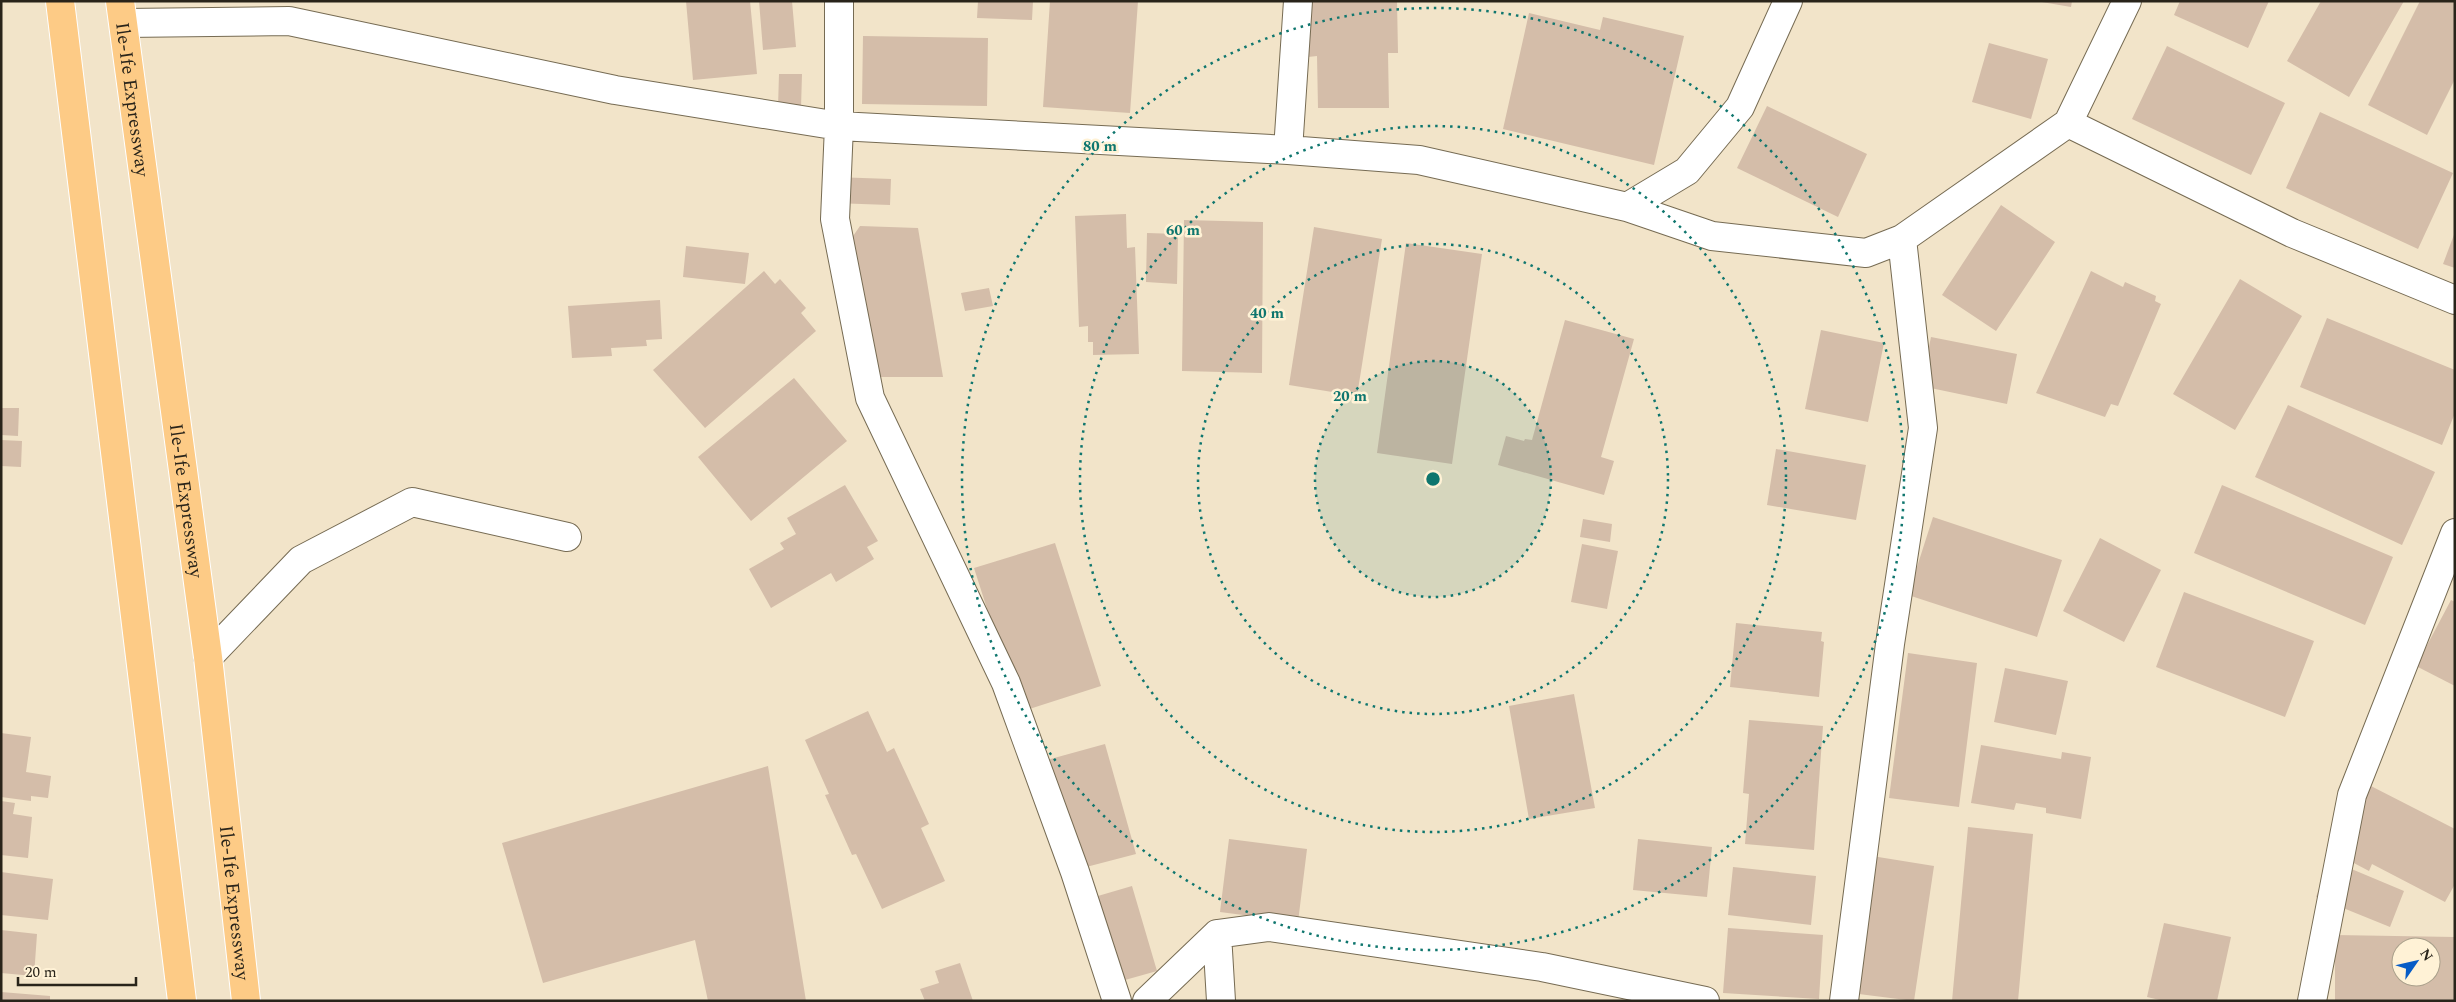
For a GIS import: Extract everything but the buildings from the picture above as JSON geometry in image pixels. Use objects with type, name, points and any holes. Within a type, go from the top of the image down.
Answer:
[{"type":"highway","points":[[60,1],[182,1001]]},
{"type":"highway","name":"Ile-Ife Expressway","points":[[122,12],[208,657],[246,1001]]},
{"type":"street","points":[[839,1],[839,126],[835,219],[870,398],[1006,683],[1075,872],[1117,1001]]},
{"type":"street","points":[[1288,150],[1298,1]]},
{"type":"street","points":[[1628,207],[1687,171],[1740,107],[1788,1]]},
{"type":"street","points":[[122,12],[291,11],[615,90],[839,126],[1288,150],[1419,160],[1628,207],[1712,236],[1866,253],[1902,238],[2068,123],[2127,1]]},
{"type":"street","points":[[2068,123],[2292,233],[2455,300]]},
{"type":"street","points":[[1844,1001],[1890,644],[1923,428],[1902,238]]},
{"type":"street","points":[[208,657],[301,560],[412,502],[567,537]]},
{"type":"street","points":[[2312,1001],[2352,795],[2455,533]]},
{"type":"street","points":[[1147,1001],[1217,934],[1269,927],[1542,967],[1705,1001]]},
{"type":"street","points":[[1217,934],[1221,1001]]}]
